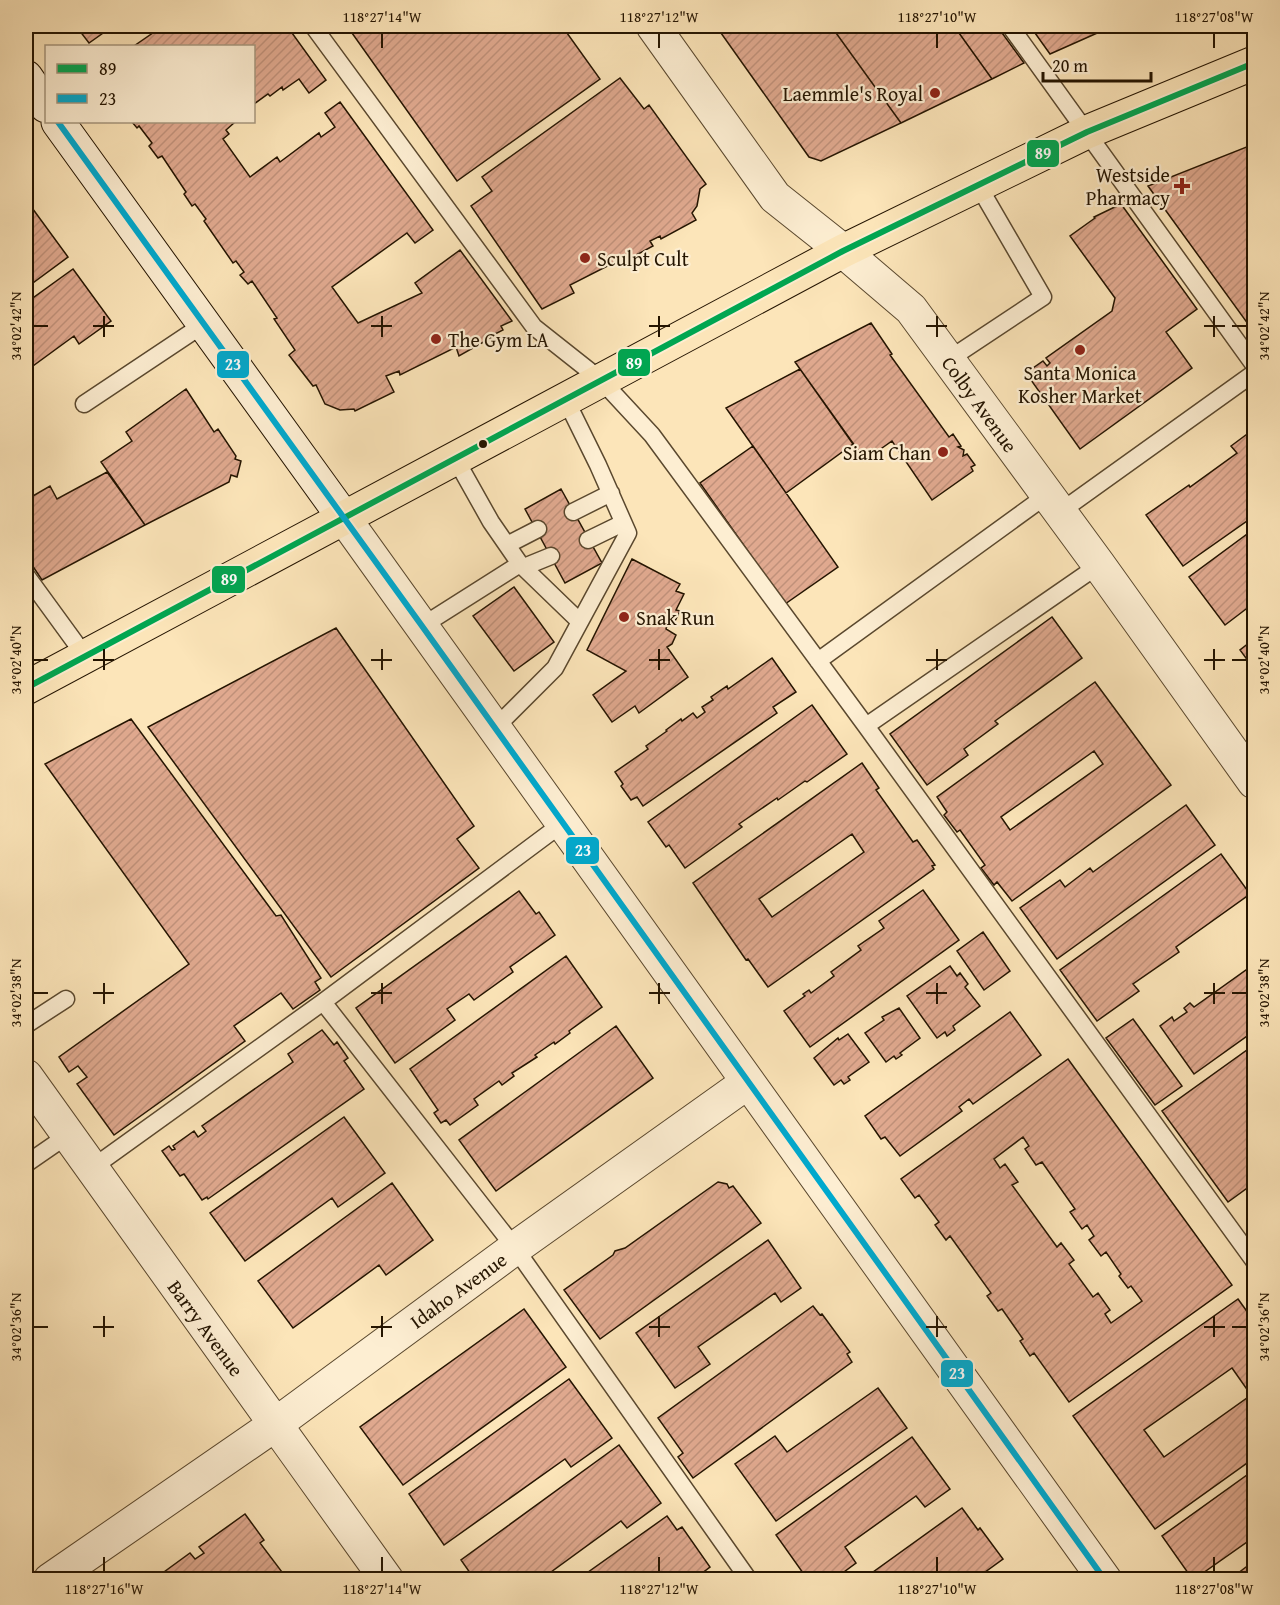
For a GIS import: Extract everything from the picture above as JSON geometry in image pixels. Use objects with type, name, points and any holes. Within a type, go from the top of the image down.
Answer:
[{"type":"main road","points":[[26,688],[843,250],[1087,132],[1254,63]]},
{"type":"street","name":"Colby Avenue","points":[[653,26],[775,196],[843,250],[911,309],[1099,565],[1254,782]]},
{"type":"street","points":[[26,77],[45,105]]},
{"type":"street","points":[[59,123],[1105,1580]]},
{"type":"street","name":"Barry Avenue","points":[[26,1076],[387,1580]]},
{"type":"street","name":"Idaho Avenue","points":[[50,1580],[276,1424],[515,1248],[748,1082]]},
{"type":"lane","points":[[313,26],[534,327],[601,380],[652,435],[1254,1261]]},
{"type":"lane","points":[[1010,26],[1254,365]]},
{"type":"lane","points":[[948,360],[1043,297],[978,185]]},
{"type":"lane","points":[[84,404],[204,324]]},
{"type":"lane","points":[[818,661],[1053,504],[1254,374]]},
{"type":"lane","points":[[495,728],[555,668],[628,533],[565,398]]},
{"type":"lane","points":[[456,458],[491,522],[522,566],[579,621]]},
{"type":"lane","points":[[573,512],[611,493]]},
{"type":"lane","points":[[588,540],[623,523]]},
{"type":"lane","points":[[507,545],[538,529]]},
{"type":"lane","points":[[422,626],[522,566],[551,556]]},
{"type":"lane","points":[[866,726],[1099,565]]},
{"type":"lane","points":[[26,575],[85,656]]},
{"type":"lane","points":[[92,1168],[322,1002],[563,823]]},
{"type":"lane","points":[[26,1025],[66,999]]},
{"type":"lane","points":[[322,1002],[515,1248],[749,1580]]},
{"type":"lane","points":[[26,1164],[68,1135]]},
{"type":"building","points":[[76,26],[113,26],[89,43]]},
{"type":"building","points":[[163,26],[287,26],[326,80],[309,93],[299,79],[283,90],[282,87],[255,103],[255,45],[135,45]]},
{"type":"building","points":[[347,26],[562,26],[600,79],[457,181]]},
{"type":"building","points":[[716,26],[831,26],[901,123],[821,161],[809,157]]},
{"type":"building","points":[[831,26],[954,26],[992,79],[901,123]]},
{"type":"building","points":[[954,26],[997,26],[1024,63],[992,79]]},
{"type":"building","points":[[1030,26],[1113,26],[1050,54]]},
{"type":"building","points":[[620,78],[644,109],[649,105],[706,184],[700,189],[697,206],[692,213],[696,220],[661,239],[660,236],[650,241],[653,246],[627,260],[625,257],[570,285],[574,293],[542,309],[471,206],[492,191],[482,177]]},
{"type":"building","points":[[340,102],[433,230],[415,243],[407,233],[332,287],[358,323],[422,293],[415,283],[460,250],[512,321],[501,326],[503,330],[494,336],[459,356],[456,347],[400,375],[399,371],[386,376],[394,392],[355,411],[354,409],[340,410],[325,404],[316,385],[313,386],[289,355],[295,350],[252,281],[248,284],[240,275],[244,272],[236,261],[233,263],[195,204],[192,206],[184,194],[186,192],[162,156],[158,158],[149,146],[152,143],[139,126],[137,128],[133,123],[234,123],[226,130],[229,134],[223,139],[250,177],[277,157],[280,162],[319,133],[321,137],[335,127],[325,113]]},
{"type":"building","points":[[1254,144],[1254,319],[1248,324],[1148,186]]},
{"type":"building","points":[[27,201],[68,257],[26,288],[26,203]]},
{"type":"building","points":[[1121,204],[1197,309],[1166,332],[1192,368],[1080,449],[1026,373],[1043,361],[1047,366],[1050,363],[1046,358],[1112,311],[1115,298],[1070,236],[1094,217]]},
{"type":"building","points":[[73,269],[111,321],[79,344],[74,336],[26,371],[26,303]]},
{"type":"building","points":[[871,323],[892,354],[890,355],[949,437],[953,434],[961,446],[958,447],[964,450],[963,456],[967,454],[975,465],[971,467],[973,471],[932,500],[892,441],[865,460],[795,362]]},
{"type":"building","points":[[800,369],[853,444],[786,493],[726,408]]},
{"type":"building","points":[[186,389],[214,432],[218,429],[236,456],[235,459],[241,461],[237,477],[231,475],[229,482],[145,525],[101,462],[132,441],[126,432]]},
{"type":"building","points":[[1254,429],[1254,516],[1183,566],[1146,515],[1237,453],[1231,446]]},
{"type":"building","points":[[753,446],[838,567],[785,604],[700,483]]},
{"type":"building","points":[[107,472],[145,525],[42,580],[26,556],[26,500],[50,486],[57,499]]},
{"type":"building","points":[[561,489],[602,563],[565,583],[525,509]]},
{"type":"building","points":[[1254,529],[1254,603],[1225,625],[1189,577]]},
{"type":"building","points":[[632,559],[680,584],[676,591],[684,594],[676,610],[680,611],[673,625],[668,623],[666,629],[676,635],[672,644],[667,647],[688,677],[639,713],[635,706],[612,722],[593,695],[626,671],[587,650]]},
{"type":"building","points":[[514,587],[554,642],[514,671],[473,616]]},
{"type":"building","points":[[1052,617],[1082,658],[995,721],[998,724],[964,749],[968,755],[927,785],[890,734]]},
{"type":"building","points":[[336,628],[474,826],[457,839],[479,868],[331,977],[148,727]]},
{"type":"building","points":[[1254,639],[1254,669],[1240,650]]},
{"type":"building","points":[[772,658],[796,692],[773,707],[777,713],[643,806],[637,797],[631,800],[615,772],[648,749],[646,746],[681,719],[682,721],[693,713],[697,718],[705,712],[702,707],[713,700],[711,697],[727,686],[728,689]]},
{"type":"building","points":[[1095,682],[1171,785],[1012,901],[997,882],[994,885],[981,868],[985,865],[960,830],[957,832],[944,815],[947,812],[937,797]],"holes":[[[1094,751],[1103,764],[1010,830],[1001,817]]]},
{"type":"building","points":[[812,705],[847,754],[739,824],[742,827],[685,868],[669,845],[666,847],[648,822]]},
{"type":"building","points":[[131,719],[276,916],[281,915],[321,978],[315,982],[320,990],[293,1009],[281,993],[234,1026],[245,1041],[114,1135],[77,1084],[87,1077],[78,1066],[69,1072],[59,1057],[189,964],[45,764]]},
{"type":"building","points":[[862,763],[879,788],[876,790],[913,842],[917,840],[935,865],[932,866],[934,869],[768,987],[748,959],[746,960],[693,883]],"holes":[[[852,834],[864,852],[772,917],[759,899]]]},
{"type":"building","points":[[1186,805],[1215,845],[1057,959],[1020,908],[1060,880],[1065,887],[1090,868],[1093,872]]},
{"type":"building","points":[[1221,854],[1250,894],[1176,947],[1179,952],[1133,984],[1139,991],[1097,1021],[1060,970]]},
{"type":"building","points":[[923,890],[959,940],[810,1047],[784,1011],[805,996],[803,994],[809,990],[811,993],[834,976],[831,972],[861,950],[858,946],[884,928],[879,921]]},
{"type":"building","points":[[519,891],[536,914],[539,912],[555,935],[510,967],[513,972],[474,1000],[469,994],[447,1009],[455,1020],[395,1063],[356,1008]]},
{"type":"building","points":[[983,932],[1010,971],[984,990],[957,951]]},
{"type":"building","points":[[566,956],[602,1007],[555,1044],[554,1042],[535,1055],[537,1057],[512,1073],[514,1076],[502,1085],[499,1081],[474,1099],[478,1105],[450,1125],[446,1120],[441,1123],[434,1113],[438,1110],[410,1069]]},
{"type":"building","points":[[1254,957],[1254,1031],[1194,1074],[1160,1026],[1172,1017],[1174,1021],[1187,1012],[1184,1008],[1190,1003],[1194,1007],[1250,967],[1247,963]]},
{"type":"building","points":[[950,966],[957,976],[960,973],[968,984],[965,987],[980,1006],[953,1026],[955,1030],[947,1036],[945,1032],[937,1038],[907,996]]},
{"type":"building","points":[[899,1008],[920,1038],[900,1053],[902,1055],[896,1059],[894,1056],[886,1062],[865,1033],[884,1020],[882,1017]]},
{"type":"building","points":[[1010,1012],[1041,1055],[973,1104],[969,1099],[959,1107],[962,1111],[900,1156],[885,1137],[881,1139],[865,1116]]},
{"type":"building","points":[[1133,1019],[1182,1086],[1155,1105],[1106,1038]]},
{"type":"building","points":[[616,1026],[653,1078],[496,1191],[459,1140]]},
{"type":"building","points":[[322,1030],[334,1045],[337,1042],[348,1058],[344,1061],[364,1089],[208,1199],[207,1197],[202,1200],[184,1174],[180,1176],[162,1151],[169,1146],[172,1150],[175,1149],[173,1146],[194,1131],[198,1137],[206,1131],[202,1126],[293,1062],[288,1054]]},
{"type":"building","points":[[848,1034],[869,1062],[848,1077],[850,1080],[844,1084],[841,1080],[834,1085],[814,1058],[838,1038],[839,1040]]},
{"type":"building","points":[[1254,1045],[1254,1183],[1228,1202],[1162,1111]]},
{"type":"building","points":[[1068,1059],[1232,1285],[1069,1402],[1034,1353],[1030,1356],[1020,1341],[1023,1339],[1002,1309],[998,1311],[987,1296],[991,1293],[950,1236],[946,1240],[935,1225],[939,1222],[919,1195],[915,1198],[901,1179]],"holes":[[[1023,1137],[1029,1146],[1025,1149],[1036,1165],[1042,1162],[1075,1209],[1070,1212],[1082,1229],[1087,1225],[1094,1236],[1089,1240],[1101,1256],[1106,1252],[1121,1274],[1119,1276],[1128,1288],[1131,1286],[1142,1301],[1111,1323],[1105,1314],[1110,1310],[1098,1293],[1093,1297],[1069,1264],[1074,1260],[1061,1243],[1057,1247],[1012,1185],[1018,1182],[1005,1164],[1000,1168],[994,1159]]]},
{"type":"building","points":[[344,1117],[385,1173],[338,1207],[332,1198],[245,1261],[210,1213]]},
{"type":"building","points":[[718,1182],[727,1184],[729,1188],[733,1186],[761,1223],[600,1339],[564,1290],[613,1255],[615,1251],[625,1248]]},
{"type":"building","points":[[392,1183],[433,1240],[386,1275],[379,1265],[293,1328],[258,1281]]},
{"type":"building","points":[[768,1240],[801,1288],[781,1302],[775,1293],[698,1347],[710,1364],[675,1388],[636,1333]]},
{"type":"building","points":[[1238,1299],[1251,1317],[1254,1314],[1254,1458],[1155,1529],[1073,1416]],"holes":[[[1232,1368],[1251,1395],[1164,1457],[1144,1430]]]},
{"type":"building","points":[[813,1306],[820,1315],[822,1314],[850,1352],[847,1354],[852,1362],[693,1478],[678,1457],[683,1453],[658,1418]]},
{"type":"building","points":[[524,1309],[566,1367],[403,1485],[360,1427]]},
{"type":"building","points":[[569,1379],[612,1438],[571,1467],[565,1459],[444,1545],[409,1494]]},
{"type":"building","points":[[878,1388],[907,1428],[776,1521],[735,1464],[775,1436],[787,1452]]},
{"type":"building","points":[[912,1437],[950,1489],[925,1507],[916,1496],[845,1547],[856,1563],[833,1580],[808,1580],[776,1535]]},
{"type":"building","points":[[619,1445],[661,1503],[627,1528],[621,1521],[540,1580],[475,1580],[461,1560]]},
{"type":"building","points":[[1254,1470],[1254,1537],[1193,1580],[1162,1536]]},
{"type":"building","points":[[962,1508],[1003,1559],[974,1580],[862,1580]]},
{"type":"building","points":[[245,1514],[264,1540],[260,1543],[282,1572],[272,1580],[153,1580],[190,1553],[195,1559],[204,1553],[199,1547]]},
{"type":"building","points":[[667,1516],[677,1530],[682,1527],[710,1567],[693,1580],[577,1580]]},
{"type":"building","points":[[1254,1561],[1254,1580],[1229,1580]]},
{"type":"transit line","name":"89","points":[[26,688],[843,251],[1087,132],[1254,63]]},
{"type":"transit line","name":"23","points":[[59,123],[1105,1580]]},
{"type":"place","name":"Laemmle's Royal","points":[[935,93]]},
{"type":"place","name":"Westside Pharmacy","points":[[1182,186]]},
{"type":"place","name":"Sculpt Cult","points":[[585,258]]},
{"type":"place","name":"The Gym LA","points":[[436,339]]},
{"type":"place","name":"Santa Monica Kosher Market","points":[[1080,350]]},
{"type":"place","name":"Siam Chan","points":[[943,452]]},
{"type":"place","name":"Snak Run","points":[[624,617]]}]
